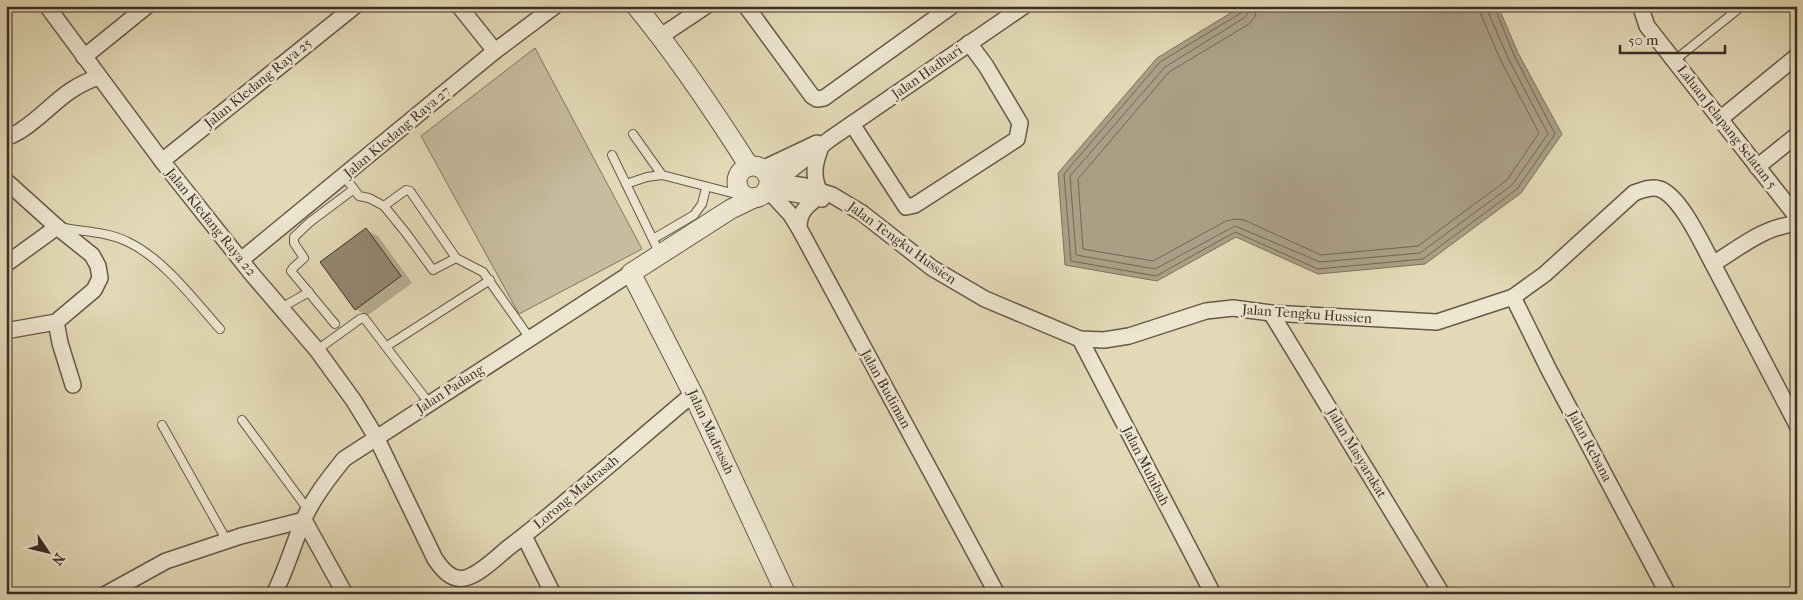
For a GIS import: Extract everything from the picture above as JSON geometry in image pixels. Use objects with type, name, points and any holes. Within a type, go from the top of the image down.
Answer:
[{"type":"street","name":"Jalan Kledang Raya 22","points":[[47,6],[162,161],[280,308],[317,350],[354,401],[376,437],[434,559],[442,570],[453,577]]},
{"type":"street","points":[[84,56],[147,6]]},
{"type":"street","name":"Jalan Kledang Raya 25","points":[[162,161],[355,6]]},
{"type":"street","points":[[459,6],[495,51]]},
{"type":"street","name":"Jalan Kledang Raya 27","points":[[241,260],[495,51],[555,6]]},
{"type":"street","points":[[636,6],[661,36],[762,180]]},
{"type":"street","points":[[661,36],[706,6]]},
{"type":"street","points":[[746,6],[812,96],[817,99],[824,98],[952,6]]},
{"type":"street","name":"Jalan Hadhari","points":[[762,180],[810,146],[825,143],[969,42],[1024,6]]},
{"type":"street","name":"Laluan Jelapang Selatan 5","points":[[1642,9],[1647,26],[1797,217]]},
{"type":"street","points":[[852,124],[906,207],[914,205],[1017,139],[1020,123],[986,66],[969,42]]},
{"type":"street","points":[[1720,119],[1797,56]]},
{"type":"street","points":[[6,138],[24,129],[57,100],[83,82],[99,77]]},
{"type":"street","points":[[716,113],[719,132],[734,161],[735,186],[743,195],[762,180],[786,182],[818,194]]},
{"type":"street","points":[[1757,167],[1797,135]]},
{"type":"street","points":[[818,194],[814,181],[814,170],[825,143]]},
{"type":"street","name":"Jalan Budiman","points":[[762,180],[791,215],[799,228],[997,594]]},
{"type":"street","name":"Jalan Padang","points":[[274,594],[306,516],[323,485],[344,459],[529,337],[631,273],[656,247],[686,238],[731,209],[762,180]]},
{"type":"street","points":[[6,181],[57,227],[92,255],[98,266],[100,278],[94,290],[56,322],[11,330],[6,329]]},
{"type":"street","name":"Jalan Padang","points":[[686,238],[713,215],[735,186]]},
{"type":"street","name":"Jalan Tengku Hussien","points":[[818,194],[846,202],[932,268],[985,299],[1034,321],[1080,338],[1104,340],[1130,336],[1206,311],[1233,308],[1271,313],[1437,322],[1513,297],[1545,274],[1634,193],[1647,188],[1659,189],[1680,206],[1713,264],[1797,425]]},
{"type":"street","points":[[799,228],[801,213],[818,194]]},
{"type":"street","points":[[1713,264],[1765,232],[1784,224],[1797,224]]},
{"type":"street","points":[[6,264],[57,227]]},
{"type":"street","name":"Jalan Madrasah","points":[[631,273],[693,394],[786,594]]},
{"type":"street","name":"Jalan Rebana","points":[[1513,297],[1549,370],[1668,594]]},
{"type":"street","name":"Jalan Masyarakat","points":[[1271,313],[1442,594]]},
{"type":"street","points":[[56,322],[60,343],[74,385]]},
{"type":"street","name":"Jalan Muhibah","points":[[1080,338],[1213,594]]},
{"type":"street","name":"Lorong Madrasah","points":[[453,577],[464,578],[474,574],[524,536],[693,394]]},
{"type":"street","points":[[106,594],[166,561],[306,516],[345,594]]},
{"type":"street","points":[[524,536],[553,594]]},
{"type":"lane","points":[[1675,60],[1742,6]]},
{"type":"lane","points":[[633,134],[662,174]]},
{"type":"lane","points":[[612,155],[656,247],[694,216],[702,204],[706,188]]},
{"type":"lane","points":[[626,184],[662,174],[706,188],[735,186]]},
{"type":"lane","points":[[344,176],[359,196],[369,198],[384,206],[434,270],[456,258]]},
{"type":"lane","points":[[335,324],[292,272],[293,268],[304,258],[294,243],[294,237],[310,222],[354,189]]},
{"type":"lane","points":[[384,206],[406,190],[410,191],[456,258],[483,272],[529,337]]},
{"type":"lane","points":[[57,227],[114,236],[128,241],[143,251],[180,284],[220,329]]},
{"type":"lane","points":[[387,346],[490,280]]},
{"type":"lane","points":[[280,308],[309,292]]},
{"type":"lane","points":[[317,350],[364,318],[429,403]]},
{"type":"lane","points":[[242,420],[306,516]]},
{"type":"lane","points":[[162,424],[227,540]]},
{"type":"shaded area","points":[[535,48],[642,249],[519,314],[421,136]]},
{"type":"water","points":[[1242,6],[1498,6],[1518,53],[1562,134],[1521,193],[1425,264],[1318,274],[1236,237],[1157,281],[1065,265],[1058,173],[1157,58]]},
{"type":"building","points":[[366,228],[401,276],[355,310],[320,262]]}]
